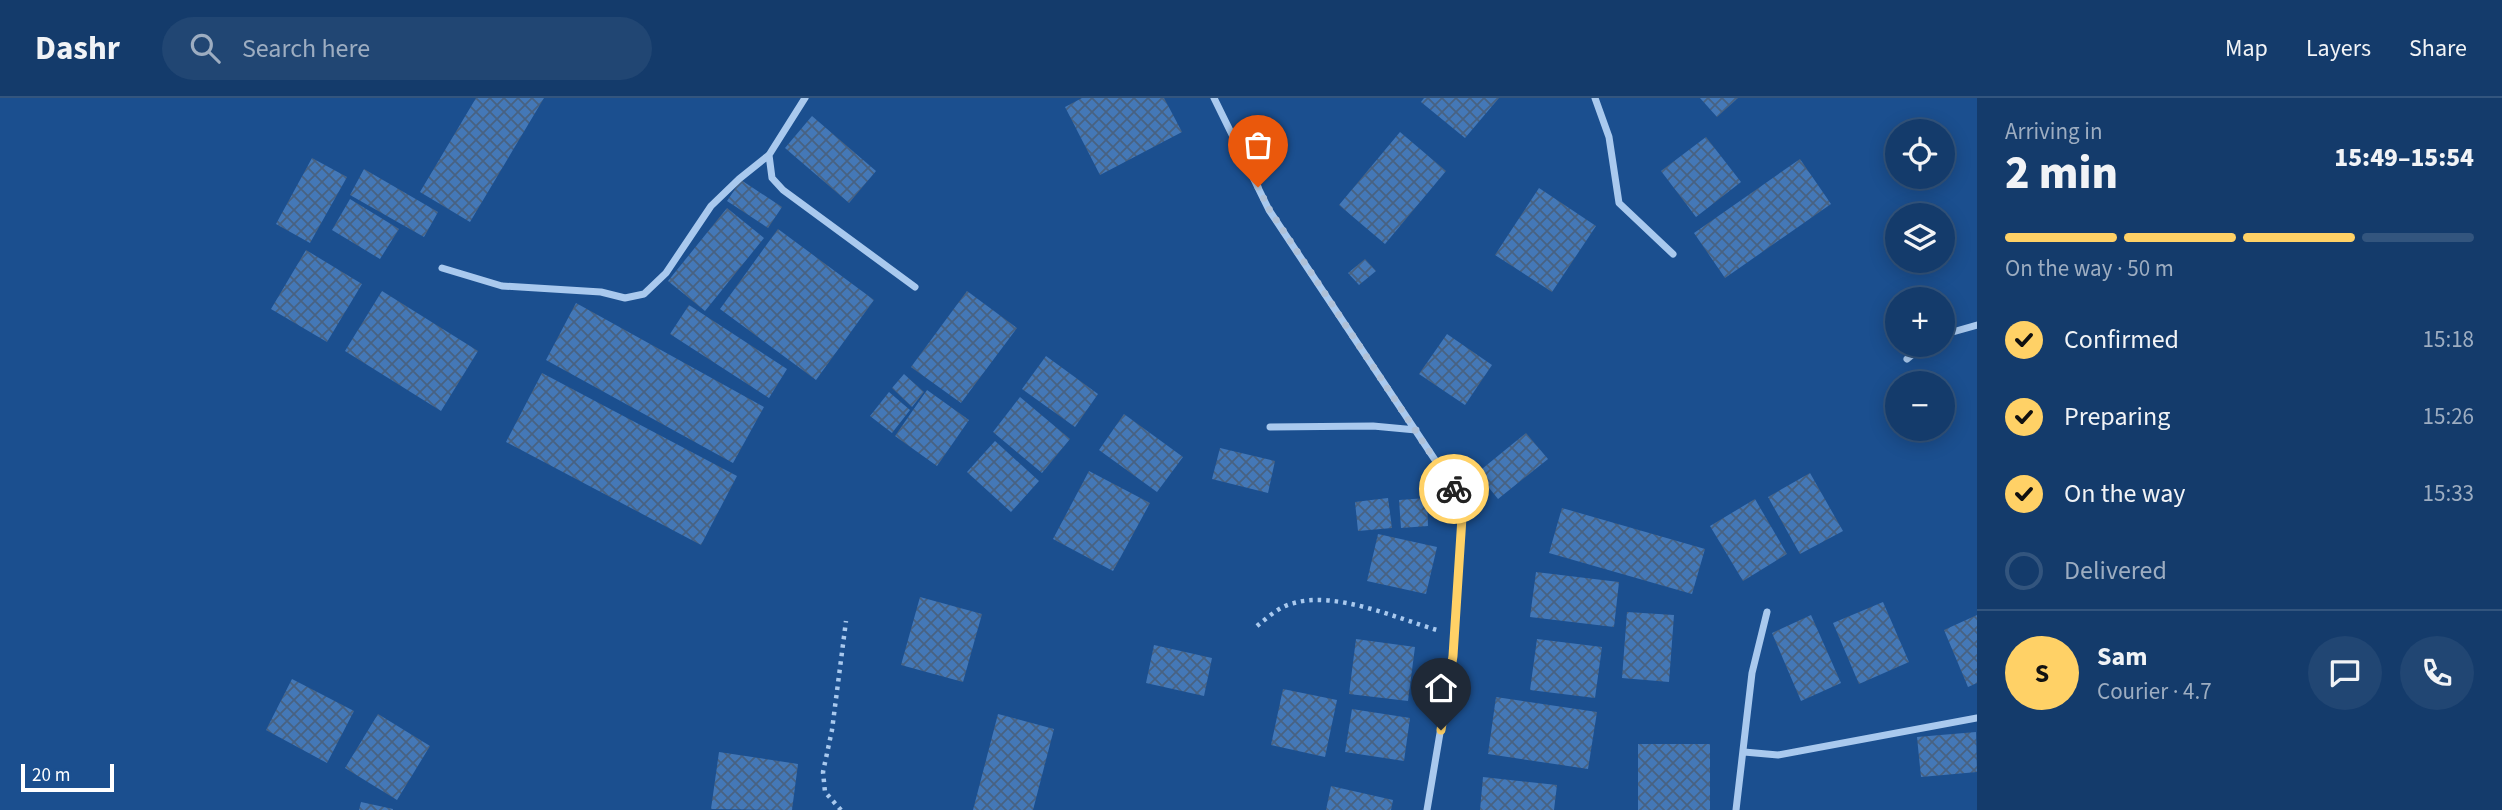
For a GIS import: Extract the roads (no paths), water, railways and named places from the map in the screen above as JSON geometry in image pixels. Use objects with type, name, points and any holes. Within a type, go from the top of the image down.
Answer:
[{"type":"street","points":[[442,268],[502,286],[601,292],[625,298],[645,294],[666,273],[711,206],[769,155],[805,98]]},
{"type":"street","points":[[1214,98],[1269,209],[1463,502],[1453,656],[1427,810]]},
{"type":"street","points":[[1595,98],[1609,137],[1619,203],[1673,254]]},
{"type":"street","points":[[769,155],[772,178],[783,190],[915,287]]},
{"type":"street","points":[[1955,331],[1977,325]]},
{"type":"street","points":[[1270,427],[1373,426],[1416,430]]},
{"type":"street","points":[[1736,810],[1752,673],[1768,612]]},
{"type":"street","points":[[1744,752],[1778,755],[1977,718]]}]
